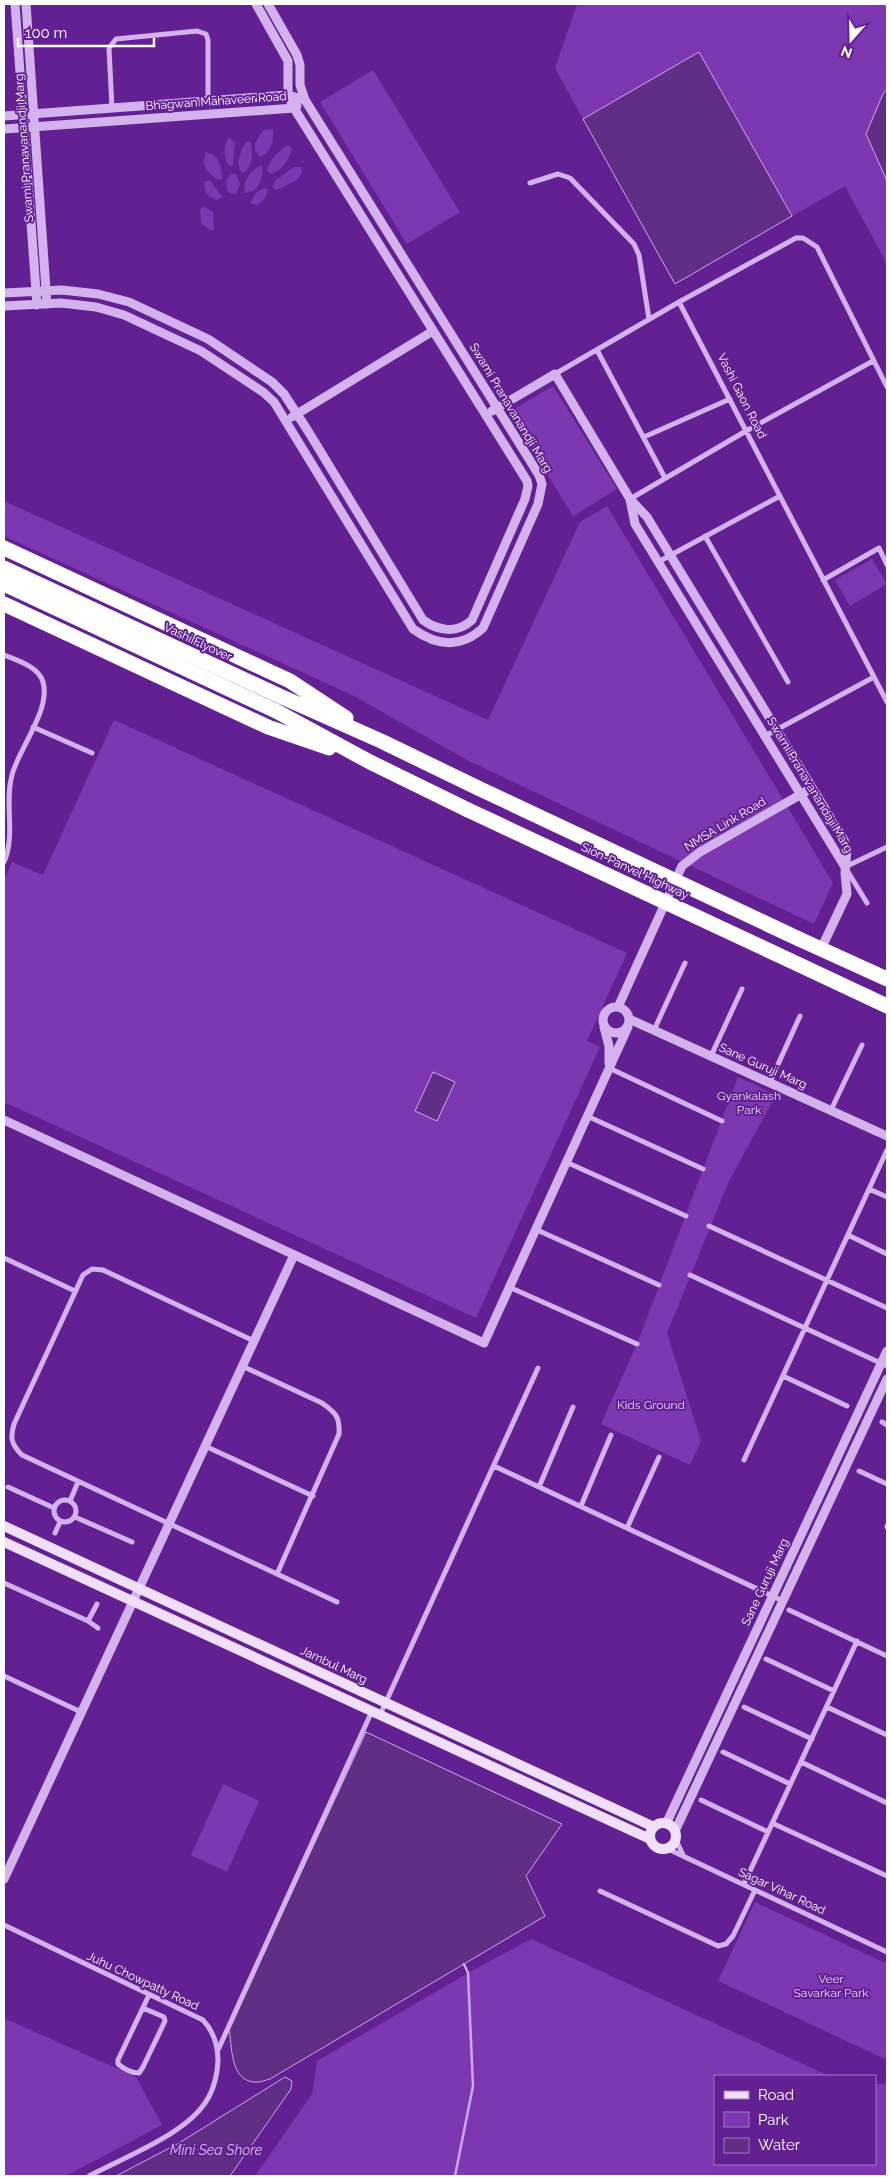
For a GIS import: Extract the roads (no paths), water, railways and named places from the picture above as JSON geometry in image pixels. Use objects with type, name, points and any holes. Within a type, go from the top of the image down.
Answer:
[{"type":"highway","points":[[4,548],[290,680],[381,740]]},
{"type":"highway","name":"Vashi Flyover","points":[[4,568],[279,704],[370,762]]},
{"type":"highway","name":"Vashi Flyover","points":[[4,584],[279,704],[381,740]]},
{"type":"highway","points":[[4,604],[268,727],[370,762]]},
{"type":"highway","name":"Sion-Panvel Highway","points":[[381,740],[478,788],[887,979]]},
{"type":"highway","name":"Sion-Panvel Highway","points":[[370,762],[468,810],[887,1006]]},
{"type":"main road","name":"Jambul Marg","points":[[4,1526],[654,1827]]},
{"type":"main road","points":[[4,1542],[650,1839],[659,1849],[668,1849],[675,1836],[666,1824],[654,1827],[650,1839]]},
{"type":"street","name":"Swami Pranavanandji Marg","points":[[15,4],[36,305]]},
{"type":"street","name":"Swami Pranavanandji Marg","points":[[26,4],[47,304]]},
{"type":"street","name":"Swami Pranavanandji Marg","points":[[4,293],[46,290],[98,294],[129,302],[208,340],[272,382],[284,394],[297,414],[423,620],[431,626],[442,629],[455,629],[465,626],[472,620],[528,492],[526,481],[294,108],[288,95],[288,61],[256,4]]},
{"type":"street","name":"Swami Pranavanandji Marg","points":[[4,306],[47,304],[96,307],[124,314],[201,351],[263,392],[274,402],[413,629],[425,638],[440,643],[457,643],[473,638],[483,628],[541,494],[542,484],[539,475],[305,100],[300,85],[298,55],[268,4]]},
{"type":"street","points":[[112,108],[109,48],[116,39],[197,31],[206,34],[208,40],[208,101]]},
{"type":"street","points":[[19,54],[30,54]]},
{"type":"street","name":"Bhagwan Mahaveer Road","points":[[4,116],[288,95],[305,100]]},
{"type":"street","name":"Bhagwan Mahaveer Road","points":[[4,129],[294,108],[305,100]]},
{"type":"street","points":[[530,183],[558,174],[570,178],[634,244],[638,255],[649,319]]},
{"type":"street","points":[[486,415],[649,319],[796,238],[803,238],[817,247],[887,388]]},
{"type":"street","name":"Vashi Gaon Road","points":[[679,302],[887,702]]},
{"type":"street","points":[[286,422],[433,331]]},
{"type":"street","points":[[597,350],[666,478]]},
{"type":"street","points":[[630,499],[746,431],[873,361]]},
{"type":"street","name":"Swami Pranavanandaji Marg","points":[[555,374],[630,499],[647,518],[846,843],[845,867]]},
{"type":"street","points":[[644,437],[730,399]]},
{"type":"street","points":[[658,562],[780,496]]},
{"type":"street","name":"Swami Pranavanandaji Marg","points":[[630,499],[635,524],[845,867]]},
{"type":"street","points":[[705,536],[788,682]]},
{"type":"street","points":[[823,580],[879,548],[887,564]]},
{"type":"street","points":[[4,654],[33,669],[43,680],[45,693],[33,727],[11,776],[9,841],[4,862]]},
{"type":"street","points":[[765,736],[874,677]]},
{"type":"street","points":[[33,727],[92,753]]},
{"type":"street","points":[[4,773],[11,776]]},
{"type":"street","name":"NMSA Link Road","points":[[618,1007],[682,866],[700,852],[812,788]]},
{"type":"street","points":[[845,867],[887,847]]},
{"type":"street","points":[[845,867],[867,903]]},
{"type":"street","points":[[821,949],[846,898],[845,867]]},
{"type":"street","points":[[654,1030],[686,963]]},
{"type":"street","points":[[711,1056],[742,989]]},
{"type":"street","points":[[4,1120],[484,1343],[535,1229],[609,1068],[629,1023],[626,1011],[618,1007],[606,1011],[603,1024],[609,1046],[609,1068]]},
{"type":"street","points":[[770,1082],[800,1016]]},
{"type":"street","points":[[603,1024],[608,1031],[617,1034],[629,1023]]},
{"type":"street","name":"Sane Guruji Marg","points":[[629,1023],[654,1030],[887,1136]]},
{"type":"street","points":[[831,1110],[862,1044]]},
{"type":"street","points":[[609,1068],[722,1120]]},
{"type":"street","points":[[587,1116],[703,1169]]},
{"type":"street","points":[[744,1460],[887,1150]]},
{"type":"street","points":[[566,1162],[686,1216]]},
{"type":"street","points":[[869,1189],[887,1197]]},
{"type":"street","points":[[709,1226],[887,1308]]},
{"type":"street","points":[[535,1229],[659,1285]]},
{"type":"street","points":[[848,1235],[887,1254]]},
{"type":"street","points":[[4,1879],[294,1255]]},
{"type":"street","points":[[4,1258],[75,1291]]},
{"type":"street","points":[[254,1341],[103,1270],[92,1269],[83,1275],[75,1291],[10,1436],[14,1447],[22,1455],[336,1602]]},
{"type":"street","points":[[690,1275],[884,1365]]},
{"type":"street","points":[[509,1287],[637,1344]]},
{"type":"street","name":"Sane Guruji Marg","points":[[666,1824],[884,1365],[887,1351]]},
{"type":"street","points":[[242,1366],[322,1403],[333,1411],[340,1421],[339,1434],[313,1496],[276,1574]]},
{"type":"street","points":[[218,2050],[376,1713],[385,1703],[538,1368]]},
{"type":"street","points":[[783,1376],[847,1406]]},
{"type":"street","name":"Sane Guruji Marg","points":[[675,1836],[887,1379]]},
{"type":"street","points":[[539,1487],[573,1408]]},
{"type":"street","points":[[581,1506],[611,1435]]},
{"type":"street","points":[[205,1446],[313,1496]]},
{"type":"street","points":[[627,1528],[659,1457]]},
{"type":"street","points":[[494,1466],[783,1601]]},
{"type":"street","points":[[859,1471],[887,1484]]},
{"type":"street","points":[[70,1501],[78,1482]]},
{"type":"street","points":[[8,1487],[54,1508]]},
{"type":"street","points":[[60,1501],[70,1501],[76,1508],[74,1517],[68,1522],[60,1522],[55,1517],[54,1508],[60,1501]]},
{"type":"street","points":[[74,1517],[132,1542]]},
{"type":"street","points":[[55,1533],[60,1522]]},
{"type":"street","points":[[4,1583],[88,1621],[98,1628]]},
{"type":"street","points":[[88,1621],[98,1604]]},
{"type":"street","points":[[789,1610],[887,1656]]},
{"type":"street","points":[[744,1884],[857,1642]]},
{"type":"street","points":[[766,1659],[834,1691]]},
{"type":"street","points":[[4,1676],[81,1712]]},
{"type":"street","points":[[744,1707],[812,1739]]},
{"type":"street","points":[[827,1707],[887,1735]]},
{"type":"street","points":[[723,1752],[790,1784]]},
{"type":"street","points":[[801,1762],[887,1803]]},
{"type":"street","points":[[701,1800],[768,1832]]},
{"type":"street","points":[[772,1823],[887,1876]]},
{"type":"street","points":[[675,1836],[684,1856]]},
{"type":"street","name":"Sagar Vihar Road","points":[[668,1849],[887,1952]]},
{"type":"street","points":[[600,1892],[718,1946],[726,1944],[734,1936],[755,1890]]},
{"type":"street","name":"Juhu Chowpatty Road","points":[[4,1925],[203,2020],[212,2030],[218,2050],[217,2073],[211,2094],[202,2108],[176,2130],[89,2176]]},
{"type":"street","points":[[142,2008],[164,2017],[165,2020],[143,2067],[139,2073],[134,2073],[120,2067],[118,2060],[142,2008],[149,1995]]},
{"type":"water","points":[[699,52],[792,216],[675,284],[583,119]]},
{"type":"water","points":[[887,89],[887,181],[866,134],[883,94]]},
{"type":"water","points":[[433,1072],[455,1082],[437,1121],[415,1111]]},
{"type":"water","points":[[366,1732],[562,1824],[526,1876],[545,1916],[270,2079],[260,2082],[246,2080],[236,2069],[229,2028]]},
{"type":"water","name":"Mini Sea Shore","points":[[285,2077],[292,2081],[291,2089],[230,2176],[116,2176],[179,2143]]},
{"type":"waterway","points":[[455,2176],[473,2086],[468,1973],[464,1964]]},
{"type":"park label","name":"Gyankalash Park","points":[[749,1103]]},
{"type":"park label","name":"Kids Ground","points":[[651,1405]]},
{"type":"park label","name":"Veer Savarkar Park","points":[[831,1986]]}]
